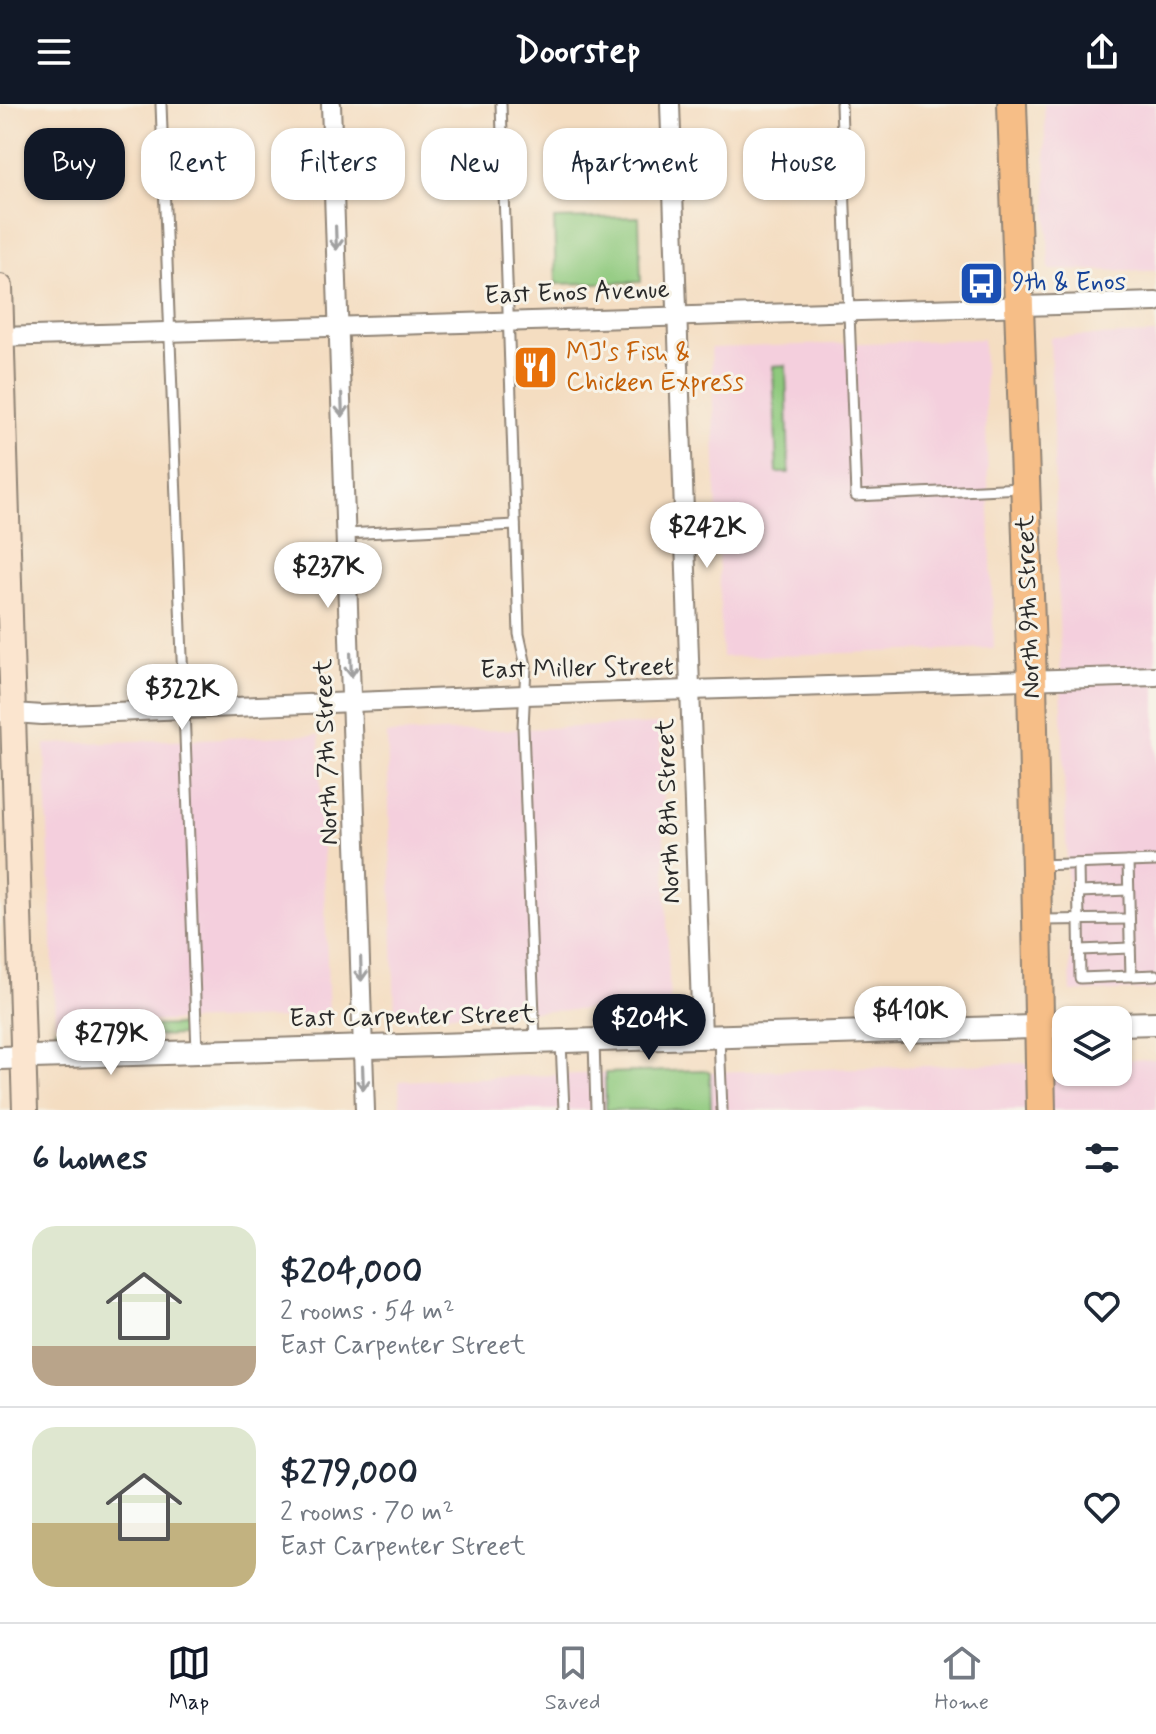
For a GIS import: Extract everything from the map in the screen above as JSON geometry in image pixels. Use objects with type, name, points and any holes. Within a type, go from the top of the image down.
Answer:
[{"type":"main road","name":"North 9th Street","points":[[1012,104],[1037,920],[1052,1019]]},
{"type":"main road","points":[[0,287],[12,1058],[25,1110]]},
{"type":"main road","name":"North 9th Street","points":[[1041,1110],[1052,1033]]},
{"type":"street","name":"North 7th Street","points":[[331,104],[365,1110]]},
{"type":"street","name":"North 8th Street","points":[[670,104],[691,692],[711,1037]]},
{"type":"street","name":"East Enos Avenue","points":[[1,337],[1156,302]]},
{"type":"street","name":"East Miller Street","points":[[6,712],[42,715],[525,695],[1156,676]]},
{"type":"street","points":[[1132,1024],[1156,1023]]},
{"type":"street","name":"East Carpenter Street","points":[[12,1058],[1052,1026]]},
{"type":"lane","points":[[161,104],[197,1051]]},
{"type":"lane","points":[[501,104],[515,525],[525,695],[523,727],[535,1042]]},
{"type":"lane","points":[[841,104],[856,496],[1025,488]]},
{"type":"lane","points":[[346,534],[515,525]]},
{"type":"lane","points":[[1036,865],[1156,861]]},
{"type":"lane","points":[[1128,862],[1131,976]]},
{"type":"lane","points":[[1078,864],[1080,978],[1156,975]]},
{"type":"lane","points":[[1079,892],[1128,890]]},
{"type":"lane","points":[[1037,920],[1129,919]]},
{"type":"lane","points":[[1080,950],[1130,948]]},
{"type":"lane","points":[[711,1037],[722,1110]]},
{"type":"lane","points":[[594,1041],[596,1110]]},
{"type":"lane","points":[[561,1042],[564,1110]]},
{"type":"shaded area","points":[[1044,104],[1156,104],[1156,271],[1049,270]]},
{"type":"shaded area","points":[[1156,334],[1156,990],[1071,992],[1050,337]]},
{"type":"shaded area","points":[[983,339],[994,648],[722,657],[711,348]]},
{"type":"shaded area","points":[[660,724],[670,1007],[395,1016],[387,734]]},
{"type":"shaded area","points":[[319,735],[329,1017],[55,1024],[45,744]]},
{"type":"shaded area","points":[[1156,1059],[1156,1110],[711,1110],[710,1072],[1052,1062],[1052,1086],[1132,1086],[1132,1060]]},
{"type":"shaded area","points":[[605,1073],[606,1110],[400,1110],[399,1081]]},
{"type":"green space","points":[[639,217],[641,282],[556,284],[554,219]]},
{"type":"green space","points":[[786,365],[789,473],[777,473],[773,366]]},
{"type":"green space","points":[[188,1025],[184,1035],[55,1039],[55,1028]]},
{"type":"green space","points":[[710,1072],[711,1110],[606,1110],[605,1073]]},
{"type":"place","name":"9th & Enos","points":[[981,283]]},
{"type":"place","name":"MJ's Fish & Chicken Express","points":[[535,368]]}]
